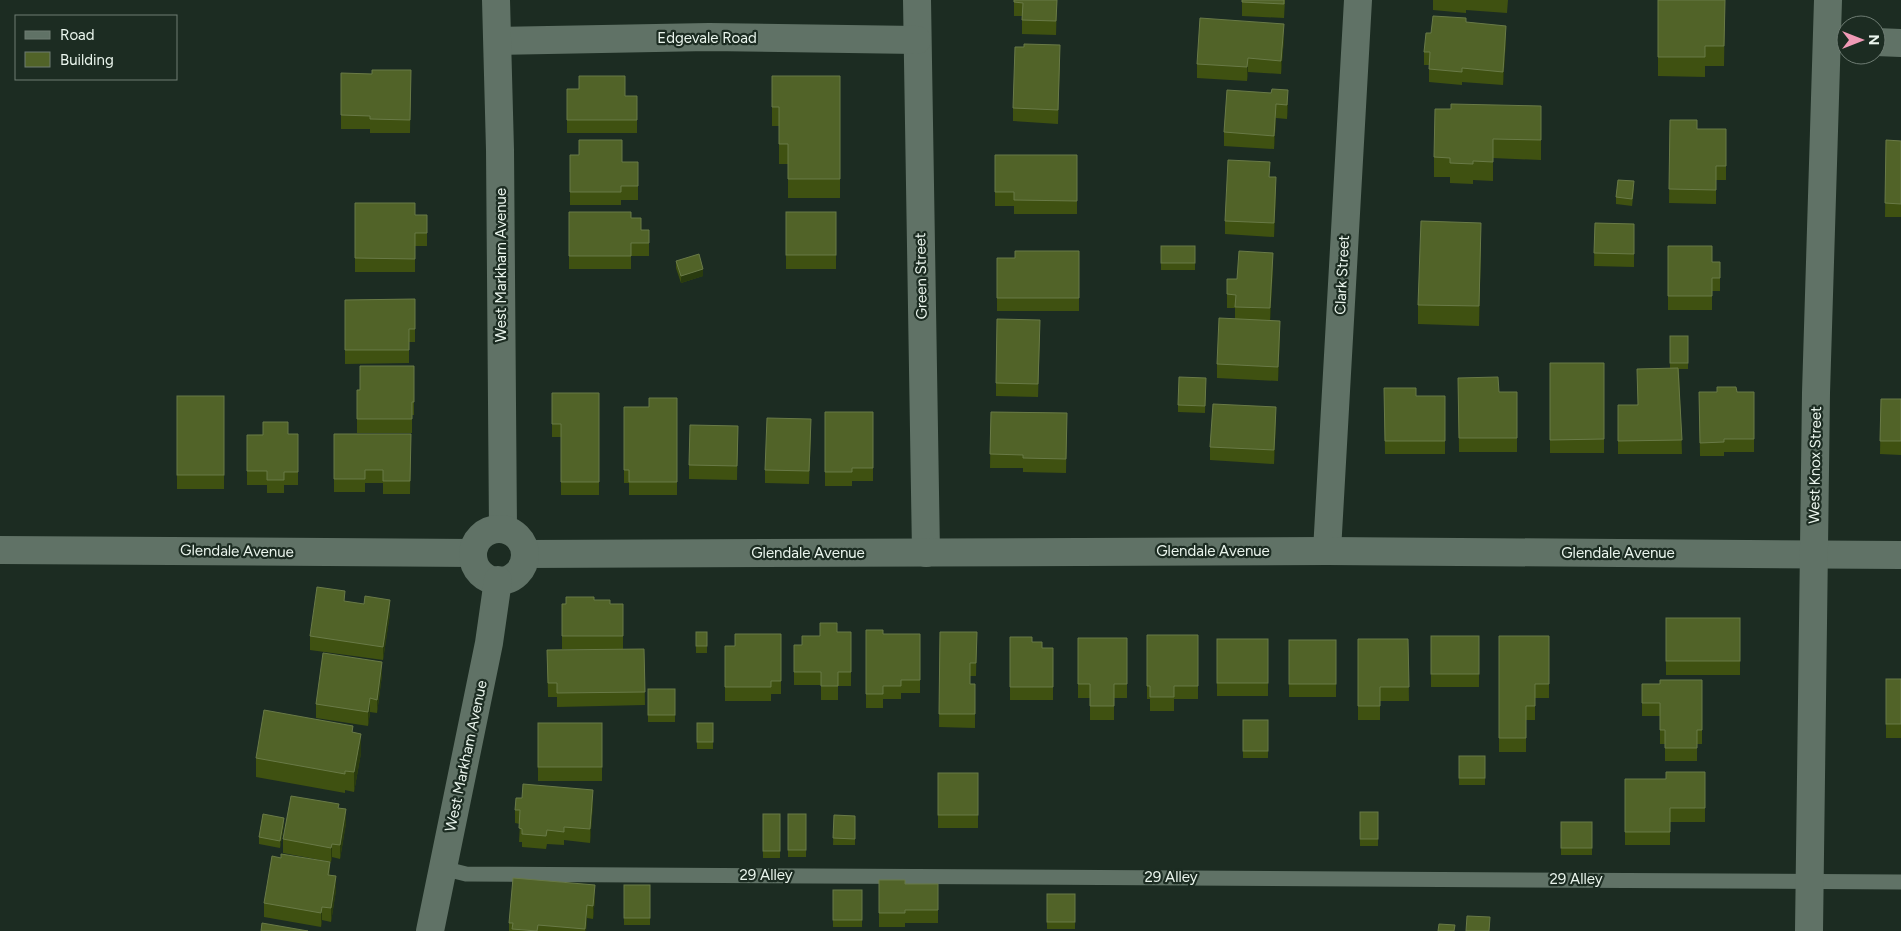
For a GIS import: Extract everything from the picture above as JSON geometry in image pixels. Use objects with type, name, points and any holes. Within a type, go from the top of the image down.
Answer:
[{"type":"street","name":"West Markham Avenue","points":[[496,0],[502,283],[503,529]]},
{"type":"street","name":"Green Street","points":[[917,0],[916,40],[926,553]]},
{"type":"street","name":"Clark Street","points":[[1327,551],[1358,0]]},
{"type":"street","name":"West Knox Street","points":[[1828,0],[1836,37]]},
{"type":"street","name":"Edgevale Road","points":[[498,41],[709,37],[916,40]]},
{"type":"street","points":[[1886,42],[1901,43]]},
{"type":"street","name":"West Knox Street","points":[[1809,931],[1816,394],[1836,59]]},
{"type":"street","points":[[494,529],[503,529],[511,532],[522,545],[524,554],[520,570],[514,576],[498,580],[490,579],[483,575],[474,561],[473,553],[479,537],[494,529]]},
{"type":"street","name":"Glendale Avenue","points":[[0,550],[473,553]]},
{"type":"street","name":"Glendale Avenue","points":[[524,554],[1327,551],[1901,555]]},
{"type":"street","name":"West Markham Avenue","points":[[430,931],[489,643],[498,580]]},
{"type":"lane","name":"29 Alley","points":[[442,868],[466,874],[1901,882]]},
{"type":"building","points":[[1014,0],[1057,0],[1056,21],[1022,20],[1023,3],[1014,2]]},
{"type":"building","points":[[1242,0],[1284,0],[1284,4],[1242,2]]},
{"type":"building","points":[[1658,0],[1725,0],[1724,46],[1705,46],[1705,57],[1658,57]]},
{"type":"building","points":[[1433,16],[1466,18],[1466,22],[1506,26],[1503,72],[1462,68],[1462,72],[1429,69],[1430,52],[1424,52],[1426,33],[1431,33]]},
{"type":"building","points":[[1200,18],[1284,24],[1281,61],[1248,58],[1247,67],[1197,64]]},
{"type":"building","points":[[1024,44],[1060,45],[1058,110],[1013,108],[1015,47],[1024,47]]},
{"type":"building","points":[[372,70],[411,70],[410,120],[370,119],[370,116],[341,115],[341,73],[372,74]]},
{"type":"building","points":[[579,76],[625,76],[625,96],[637,96],[637,120],[567,120],[567,89],[579,89]]},
{"type":"building","points":[[772,76],[840,76],[840,179],[788,179],[788,144],[779,144],[779,107],[772,107]]},
{"type":"building","points":[[1272,89],[1288,90],[1287,105],[1276,104],[1274,136],[1224,132],[1227,90],[1271,93]]},
{"type":"building","points":[[1451,104],[1541,106],[1541,140],[1493,139],[1493,162],[1473,161],[1473,164],[1450,163],[1450,158],[1434,157],[1435,109],[1451,109]]},
{"type":"building","points":[[1670,120],[1697,120],[1697,129],[1726,129],[1726,166],[1716,166],[1716,190],[1669,189]]},
{"type":"building","points":[[579,140],[622,140],[622,162],[638,162],[638,186],[621,186],[621,192],[570,192],[570,155],[579,155]]},
{"type":"building","points":[[1886,140],[1901,141],[1901,204],[1885,203]]},
{"type":"building","points":[[995,155],[1077,155],[1077,201],[1014,200],[1014,192],[995,192]]},
{"type":"building","points":[[1228,160],[1270,162],[1269,177],[1276,177],[1274,223],[1225,221]]},
{"type":"building","points":[[1618,180],[1634,181],[1632,199],[1616,197]]},
{"type":"building","points":[[355,203],[415,203],[415,215],[427,215],[427,233],[415,233],[415,259],[355,258]]},
{"type":"building","points":[[569,212],[631,212],[631,218],[641,218],[641,230],[649,230],[649,243],[631,243],[631,256],[569,256]]},
{"type":"building","points":[[786,212],[836,212],[836,255],[786,255]]},
{"type":"building","points":[[1421,221],[1481,223],[1479,306],[1418,305]]},
{"type":"building","points":[[1595,223],[1634,224],[1634,254],[1594,253]]},
{"type":"building","points":[[1161,246],[1195,246],[1195,263],[1161,263]]},
{"type":"building","points":[[1668,246],[1712,246],[1712,262],[1720,262],[1720,278],[1712,278],[1712,296],[1668,296]]},
{"type":"building","points":[[1015,251],[1079,251],[1079,298],[997,298],[997,258],[1015,258]]},
{"type":"building","points":[[1239,251],[1273,253],[1270,308],[1235,307],[1236,295],[1227,294],[1227,279],[1237,279]]},
{"type":"building","points":[[699,254],[703,269],[681,276],[676,261]]},
{"type":"building","points":[[415,299],[415,329],[409,329],[409,350],[345,350],[345,300]]},
{"type":"building","points":[[1219,318],[1280,321],[1278,367],[1217,364]]},
{"type":"building","points":[[997,319],[1040,320],[1038,384],[996,383]]},
{"type":"building","points":[[1670,336],[1688,336],[1688,363],[1670,363]]},
{"type":"building","points":[[1550,363],[1604,363],[1604,439],[1550,440]]},
{"type":"building","points":[[360,366],[414,366],[412,419],[357,419],[357,390],[360,390]]},
{"type":"building","points":[[1678,368],[1682,440],[1618,441],[1618,405],[1638,405],[1637,369]]},
{"type":"building","points":[[1179,377],[1206,378],[1205,406],[1178,405]]},
{"type":"building","points":[[1498,377],[1499,392],[1517,392],[1517,438],[1459,438],[1458,378]]},
{"type":"building","points":[[1717,387],[1736,387],[1737,392],[1754,392],[1754,439],[1724,439],[1724,442],[1700,443],[1699,392],[1717,392]]},
{"type":"building","points":[[1384,388],[1416,388],[1416,396],[1445,396],[1445,441],[1385,441]]},
{"type":"building","points":[[552,393],[599,393],[599,482],[561,482],[561,424],[552,424]]},
{"type":"building","points":[[177,396],[224,396],[224,475],[177,475]]},
{"type":"building","points":[[649,398],[677,398],[677,482],[629,482],[629,470],[624,470],[624,407],[649,407]]},
{"type":"building","points":[[1881,399],[1901,399],[1901,441],[1880,441]]},
{"type":"building","points":[[1213,404],[1276,407],[1274,450],[1210,447]]},
{"type":"building","points":[[825,412],[873,412],[873,468],[852,468],[852,472],[825,472]]},
{"type":"building","points":[[991,412],[1067,413],[1066,459],[1023,458],[1023,455],[990,454]]},
{"type":"building","points":[[767,418],[811,419],[809,471],[765,470]]},
{"type":"building","points":[[263,422],[288,422],[288,434],[298,434],[298,472],[284,472],[284,480],[267,480],[267,471],[247,471],[247,435],[263,435]]},
{"type":"building","points":[[690,425],[738,426],[737,466],[689,465]]},
{"type":"building","points":[[334,434],[411,434],[410,481],[383,481],[383,470],[365,470],[365,479],[334,479]]},
{"type":"building","points":[[317,587],[345,591],[344,601],[364,604],[365,596],[390,600],[383,647],[310,636]]},
{"type":"building","points":[[566,597],[594,597],[594,600],[610,600],[610,604],[623,604],[623,636],[562,636],[562,604],[566,604]]},
{"type":"building","points":[[1666,618],[1740,618],[1740,661],[1666,661]]},
{"type":"building","points":[[820,623],[837,623],[837,632],[851,632],[851,672],[838,672],[838,686],[821,686],[821,672],[794,672],[794,645],[802,645],[802,636],[820,636]]},
{"type":"building","points":[[866,630],[883,630],[883,634],[920,634],[920,680],[901,680],[901,686],[883,686],[883,694],[866,694]]},
{"type":"building","points":[[696,632],[707,632],[707,646],[696,646]]},
{"type":"building","points":[[940,632],[977,632],[976,663],[970,663],[970,684],[975,684],[975,714],[939,714]]},
{"type":"building","points":[[735,634],[781,634],[781,681],[771,681],[771,687],[725,687],[725,646],[735,646]]},
{"type":"building","points":[[1147,635],[1198,635],[1198,686],[1174,686],[1174,697],[1150,697],[1150,686],[1147,686]]},
{"type":"building","points":[[1431,636],[1479,636],[1479,674],[1431,674]]},
{"type":"building","points":[[1499,636],[1549,636],[1549,684],[1535,684],[1535,706],[1526,706],[1526,738],[1499,738]]},
{"type":"building","points":[[1010,637],[1032,637],[1032,642],[1042,642],[1042,648],[1053,648],[1053,687],[1010,687]]},
{"type":"building","points":[[1078,638],[1127,638],[1127,684],[1114,684],[1114,706],[1090,706],[1090,684],[1078,684]]},
{"type":"building","points":[[1217,639],[1268,639],[1268,683],[1217,683]]},
{"type":"building","points":[[1358,639],[1408,639],[1409,687],[1380,687],[1380,706],[1358,706]]},
{"type":"building","points":[[1289,640],[1336,640],[1336,684],[1289,684]]},
{"type":"building","points":[[644,649],[645,692],[557,693],[557,683],[548,683],[547,650]]},
{"type":"building","points":[[323,653],[382,662],[377,700],[370,698],[368,712],[316,704]]},
{"type":"building","points":[[1886,679],[1901,679],[1901,724],[1886,724]]},
{"type":"building","points":[[1660,680],[1702,680],[1702,730],[1697,730],[1697,748],[1665,748],[1665,730],[1660,730],[1660,703],[1642,703],[1642,684],[1660,684]]},
{"type":"building","points":[[648,689],[675,689],[675,715],[648,715]]},
{"type":"building","points":[[264,710],[353,726],[352,732],[361,734],[354,772],[345,771],[345,774],[256,758]]},
{"type":"building","points":[[1243,720],[1268,720],[1268,751],[1243,751]]},
{"type":"building","points":[[538,723],[602,723],[602,767],[538,767]]},
{"type":"building","points":[[697,723],[713,723],[713,742],[697,742]]},
{"type":"building","points":[[1459,756],[1485,756],[1485,778],[1459,778]]},
{"type":"building","points":[[1666,772],[1705,772],[1705,808],[1670,808],[1670,832],[1625,832],[1625,779],[1666,779]]},
{"type":"building","points":[[938,773],[978,773],[978,815],[938,815]]},
{"type":"building","points":[[523,784],[593,790],[590,829],[564,827],[564,832],[547,830],[546,836],[522,834],[522,829],[519,828],[520,810],[515,810],[516,798],[522,798]]},
{"type":"building","points":[[291,796],[339,804],[338,808],[346,809],[340,845],[332,844],[331,848],[283,839]]},
{"type":"building","points":[[1360,812],[1378,812],[1378,839],[1360,839]]},
{"type":"building","points":[[263,814],[284,818],[280,841],[259,837]]},
{"type":"building","points":[[763,814],[780,814],[780,851],[763,851]]},
{"type":"building","points":[[788,814],[806,814],[806,850],[788,850]]},
{"type":"building","points":[[834,815],[855,816],[855,839],[833,838]]},
{"type":"building","points":[[1561,822],[1592,822],[1592,848],[1561,848]]},
{"type":"building","points":[[281,854],[330,862],[328,875],[336,876],[331,908],[322,907],[321,913],[264,903],[272,856],[281,858]]},
{"type":"building","points":[[513,878],[595,885],[593,906],[587,905],[585,929],[538,925],[537,931],[512,929],[513,923],[509,923]]},
{"type":"building","points":[[879,880],[905,880],[905,884],[938,884],[938,910],[905,910],[905,913],[879,913]]},
{"type":"building","points":[[624,885],[650,885],[650,918],[624,918]]},
{"type":"building","points":[[833,890],[862,890],[862,920],[833,920]]},
{"type":"building","points":[[1047,894],[1075,894],[1075,922],[1047,922]]},
{"type":"building","points":[[1467,916],[1490,917],[1489,931],[1466,931]]},
{"type":"building","points":[[262,923],[308,931],[261,931]]},
{"type":"building","points":[[1439,924],[1455,925],[1454,931],[1438,931]]}]
